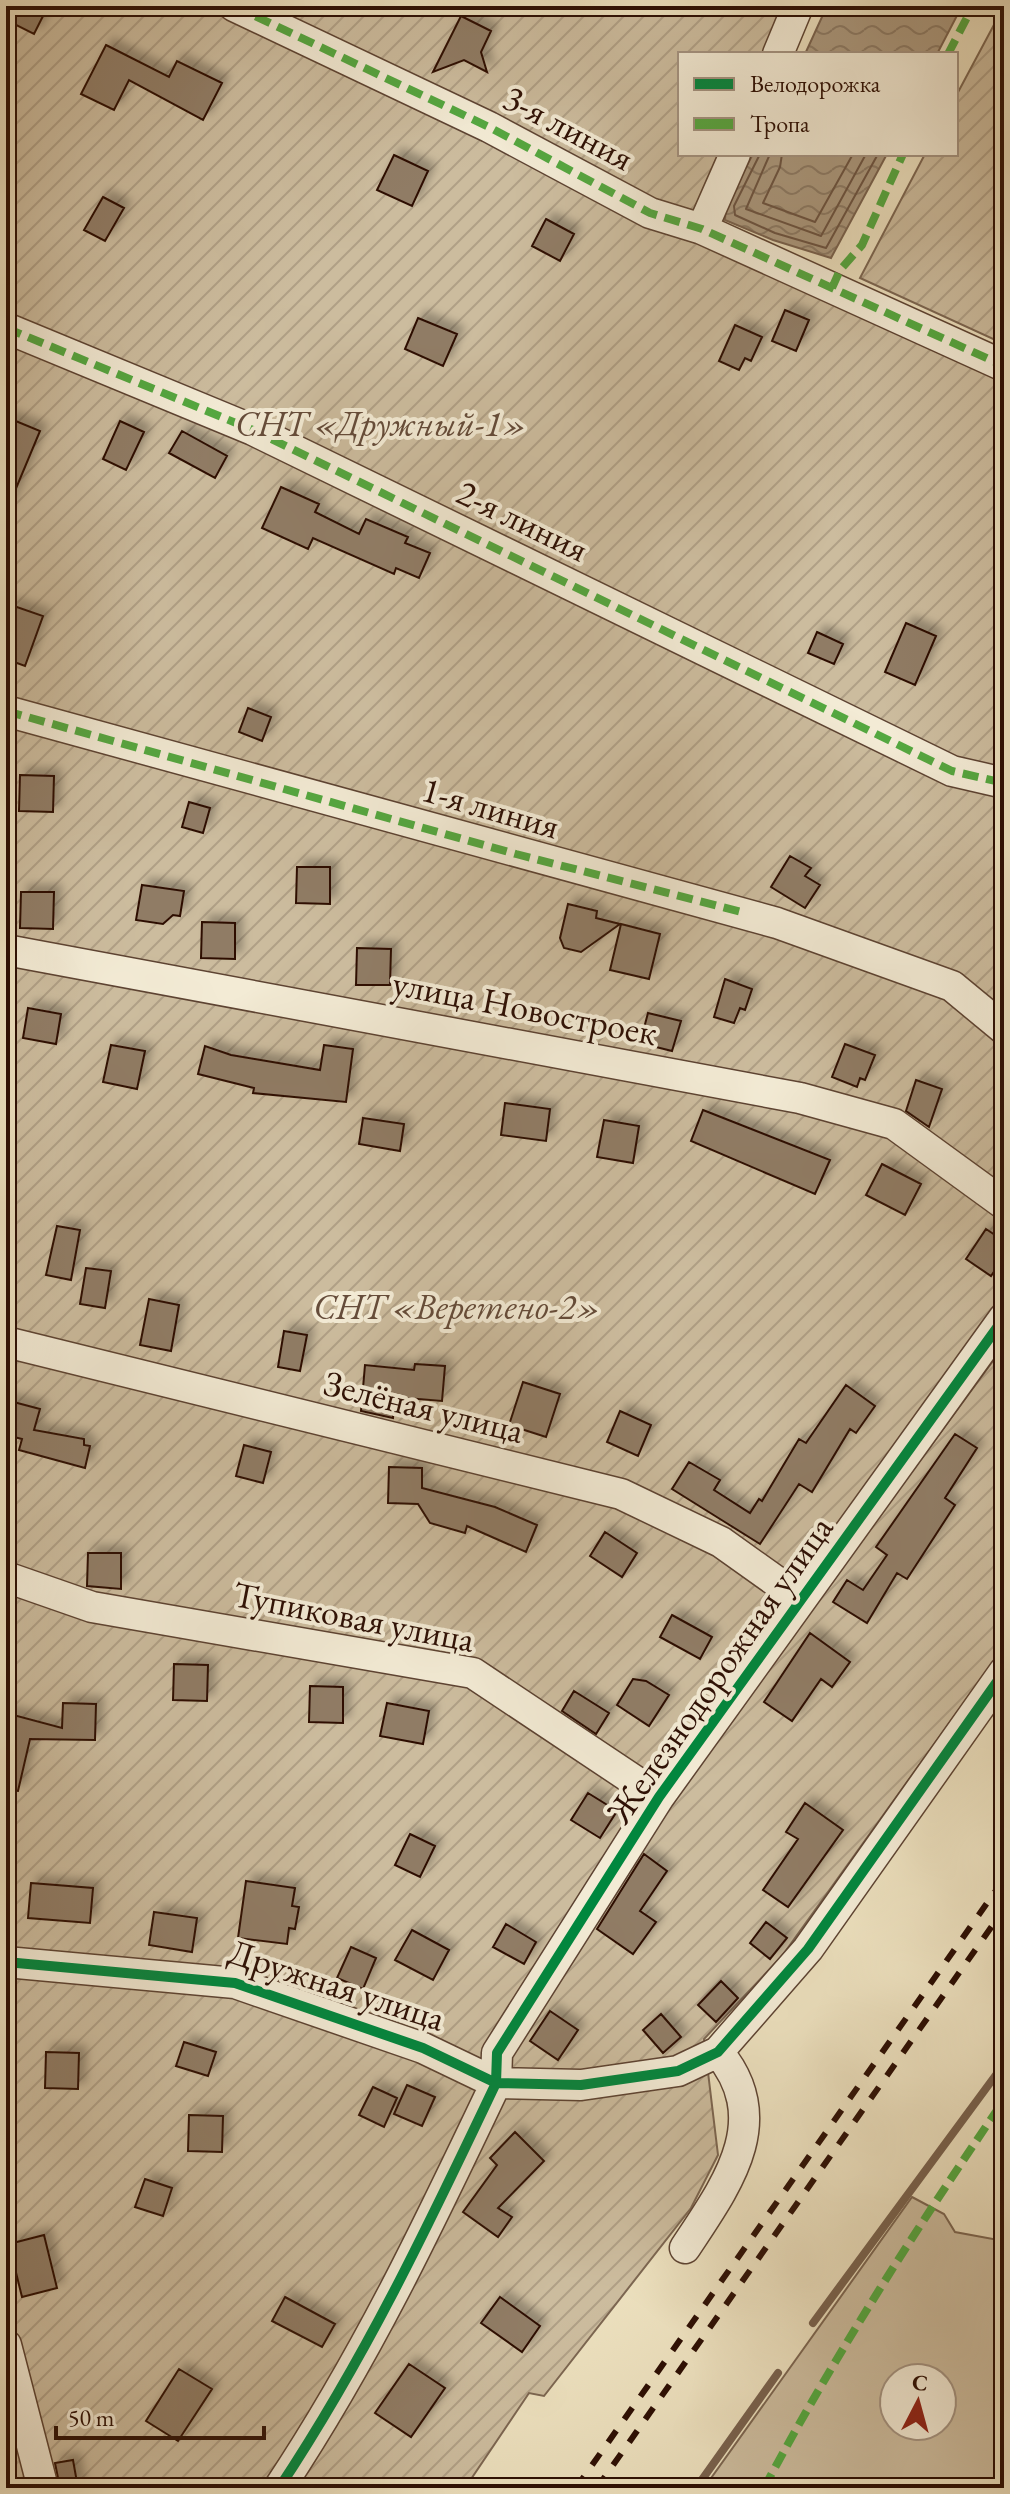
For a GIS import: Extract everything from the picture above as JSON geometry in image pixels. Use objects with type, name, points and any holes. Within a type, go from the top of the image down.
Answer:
[{"type":"street","name":"3-я линия","points":[[234,6],[489,127],[650,213],[702,229],[1004,366]]},
{"type":"street","points":[[779,52],[798,6]]},
{"type":"street","points":[[702,229],[734,156]]},
{"type":"street","name":"2-я линия","points":[[6,328],[253,430],[952,771],[1004,783]]},
{"type":"street","name":"1-я линия","points":[[6,711],[516,854],[742,912],[952,986],[1004,1029]]},
{"type":"street","name":"улица Новостроек","points":[[6,950],[800,1098],[894,1124],[1004,1204]]},
{"type":"street","name":"Железнодорожная улица","points":[[279,2488],[336,2402],[417,2250],[496,2083],[497,2053],[659,1797],[1004,1318]]},
{"type":"street","name":"Зелёная улица","points":[[6,1342],[621,1494],[721,1542],[801,1599]]},
{"type":"street","name":"Тупиковая улица","points":[[6,1577],[92,1607],[473,1673],[659,1797]]},
{"type":"street","points":[[496,2083],[581,2085],[678,2071],[718,2052],[808,1949],[1004,1672]]},
{"type":"street","name":"Дружная улица","points":[[6,1962],[235,1983],[423,2048],[496,2083]]},
{"type":"street","points":[[685,2248],[735,2171],[745,2115],[736,2073],[718,2052]]},
{"type":"street","points":[[6,2345],[43,2488]]},
{"type":"green space","points":[[6,6],[798,6],[779,52],[678,52],[678,156],[734,156],[703,229],[1004,366],[1004,1318],[653,1824],[1004,1346],[1004,1647],[782,1956],[704,2039],[718,2155],[691,2208],[544,2396],[529,2393],[465,2488],[6,2488]]},
{"type":"green space","points":[[1004,6],[1004,344],[860,278],[924,156],[958,156],[958,92]]},
{"type":"green space","points":[[912,2197],[944,2214],[955,2232],[1004,2241],[1004,2488],[704,2488]]},
{"type":"water","points":[[827,6],[962,6],[938,52],[806,52]]},
{"type":"water","points":[[752,156],[886,156],[831,258],[773,240],[725,220],[726,204]]},
{"type":"building","points":[[6,6],[48,6],[34,34],[6,20]]},
{"type":"building","points":[[461,16],[491,31],[481,52],[487,72],[464,60],[433,72]]},
{"type":"building","points":[[106,45],[169,77],[177,61],[222,83],[203,120],[129,80],[114,110],[81,94]]},
{"type":"building","points":[[394,155],[428,171],[412,206],[377,190]]},
{"type":"building","points":[[103,197],[124,208],[105,241],[84,230]]},
{"type":"building","points":[[546,219],[574,234],[560,261],[532,246]]},
{"type":"building","points":[[785,310],[809,320],[796,351],[772,341]]},
{"type":"building","points":[[418,318],[457,334],[443,366],[405,349]]},
{"type":"building","points":[[735,325],[762,337],[751,361],[745,358],[739,370],[719,361]]},
{"type":"building","points":[[6,417],[40,431],[7,510],[6,510]]},
{"type":"building","points":[[120,421],[144,432],[126,470],[103,459]]},
{"type":"building","points":[[182,431],[227,456],[215,478],[169,453]]},
{"type":"building","points":[[281,487],[319,504],[315,512],[359,534],[366,519],[408,537],[405,543],[430,553],[419,578],[396,568],[394,574],[313,538],[308,549],[262,528]]},
{"type":"building","points":[[11,605],[43,616],[25,666],[6,659],[6,619]]},
{"type":"building","points":[[906,623],[936,636],[915,685],[885,672]]},
{"type":"building","points":[[817,632],[843,644],[834,664],[808,653]]},
{"type":"building","points":[[248,708],[271,717],[262,741],[239,732]]},
{"type":"building","points":[[20,775],[54,776],[53,812],[19,811]]},
{"type":"building","points":[[189,802],[210,808],[203,833],[182,827]]},
{"type":"building","points":[[790,856],[811,868],[805,876],[820,885],[805,908],[771,887]]},
{"type":"building","points":[[297,867],[330,867],[330,904],[296,903]]},
{"type":"building","points":[[142,885],[184,891],[180,916],[173,915],[163,924],[136,920]]},
{"type":"building","points":[[21,892],[54,892],[53,929],[20,928]]},
{"type":"building","points":[[568,904],[597,911],[596,918],[620,924],[581,952],[564,948],[560,938]]},
{"type":"building","points":[[202,922],[235,923],[235,959],[201,958]]},
{"type":"building","points":[[621,924],[660,934],[649,979],[610,970]]},
{"type":"building","points":[[357,948],[391,949],[390,985],[356,985]]},
{"type":"building","points":[[725,979],[752,989],[745,1010],[740,1008],[734,1023],[714,1017]]},
{"type":"building","points":[[28,1008],[61,1014],[56,1044],[23,1038]]},
{"type":"building","points":[[648,1013],[681,1021],[672,1051],[640,1043]]},
{"type":"building","points":[[845,1044],[875,1055],[865,1080],[860,1078],[857,1087],[832,1077]]},
{"type":"building","points":[[111,1045],[145,1051],[137,1089],[103,1082]]},
{"type":"building","points":[[324,1045],[353,1049],[346,1102],[253,1093],[254,1088],[198,1074],[205,1046],[231,1055],[320,1070]]},
{"type":"building","points":[[916,1080],[942,1089],[929,1127],[906,1111]]},
{"type":"building","points":[[505,1103],[550,1109],[546,1141],[501,1135]]},
{"type":"building","points":[[703,1110],[830,1160],[815,1194],[691,1141]]},
{"type":"building","points":[[363,1118],[404,1124],[400,1151],[359,1144]]},
{"type":"building","points":[[604,1120],[639,1126],[633,1163],[597,1157]]},
{"type":"building","points":[[882,1164],[921,1184],[905,1215],[866,1195]]},
{"type":"building","points":[[57,1226],[80,1230],[71,1280],[46,1275]]},
{"type":"building","points":[[986,1229],[1004,1241],[1004,1257],[991,1276],[966,1259]]},
{"type":"building","points":[[86,1268],[111,1271],[105,1308],[80,1304]]},
{"type":"building","points":[[149,1299],[179,1305],[171,1351],[140,1345]]},
{"type":"building","points":[[284,1331],[307,1335],[300,1371],[278,1367]]},
{"type":"building","points":[[415,1364],[445,1366],[442,1401],[395,1397],[393,1418],[361,1411],[365,1365],[414,1370]]},
{"type":"building","points":[[523,1382],[560,1394],[546,1437],[509,1425]]},
{"type":"building","points":[[846,1385],[875,1406],[856,1433],[850,1429],[812,1492],[799,1484],[760,1544],[672,1489],[689,1462],[720,1480],[714,1490],[750,1513],[759,1499],[762,1501],[799,1439],[806,1443]]},
{"type":"building","points":[[6,1400],[40,1409],[34,1430],[84,1439],[84,1445],[90,1446],[85,1468],[19,1450],[22,1439],[6,1435]]},
{"type":"building","points":[[620,1411],[651,1425],[638,1456],[607,1442]]},
{"type":"building","points":[[955,1434],[977,1448],[945,1498],[955,1505],[907,1579],[897,1573],[867,1623],[833,1602],[847,1580],[863,1590],[887,1555],[876,1547]]},
{"type":"building","points":[[244,1445],[271,1452],[263,1483],[236,1476]]},
{"type":"building","points":[[389,1467],[422,1468],[422,1488],[495,1507],[537,1525],[526,1552],[467,1526],[465,1533],[430,1523],[418,1504],[388,1503]]},
{"type":"building","points":[[605,1532],[637,1553],[622,1577],[590,1556]]},
{"type":"building","points":[[88,1553],[121,1553],[121,1589],[87,1586]]},
{"type":"building","points":[[672,1615],[712,1637],[700,1659],[660,1637]]},
{"type":"building","points":[[810,1633],[850,1662],[832,1687],[821,1679],[792,1721],[764,1702]]},
{"type":"building","points":[[174,1664],[208,1665],[207,1701],[173,1700]]},
{"type":"building","points":[[633,1679],[646,1681],[669,1695],[649,1726],[617,1705]]},
{"type":"building","points":[[310,1686],[343,1687],[343,1723],[309,1722]]},
{"type":"building","points":[[574,1691],[609,1713],[596,1734],[562,1711]]},
{"type":"building","points":[[63,1703],[96,1704],[95,1740],[30,1739],[18,1791],[6,1790],[6,1713],[62,1728]]},
{"type":"building","points":[[387,1703],[429,1711],[423,1744],[380,1736]]},
{"type":"building","points":[[588,1793],[617,1811],[600,1838],[571,1820]]},
{"type":"building","points":[[805,1803],[843,1830],[788,1907],[763,1890],[798,1839],[786,1832]]},
{"type":"building","points":[[410,1834],[435,1846],[420,1877],[395,1865]]},
{"type":"building","points":[[644,1854],[667,1871],[640,1911],[656,1922],[633,1954],[597,1929]]},
{"type":"building","points":[[246,1881],[295,1888],[292,1906],[299,1907],[295,1929],[289,1928],[287,1944],[238,1938]]},
{"type":"building","points":[[31,1883],[93,1888],[90,1923],[28,1918]]},
{"type":"building","points":[[154,1912],[197,1918],[192,1952],[149,1945]]},
{"type":"building","points":[[766,1922],[787,1938],[770,1959],[750,1943]]},
{"type":"building","points":[[506,1924],[536,1942],[524,1964],[493,1947]]},
{"type":"building","points":[[412,1930],[449,1950],[433,1980],[395,1960]]},
{"type":"building","points":[[351,1947],[376,1958],[363,1989],[337,1978]]},
{"type":"building","points":[[721,1981],[738,1998],[716,2022],[698,2005]]},
{"type":"building","points":[[550,2011],[578,2030],[558,2060],[530,2041]]},
{"type":"building","points":[[661,2014],[681,2037],[663,2053],[643,2030]]},
{"type":"building","points":[[184,2042],[216,2052],[208,2076],[176,2066]]},
{"type":"building","points":[[46,2052],[79,2053],[78,2089],[45,2088]]},
{"type":"building","points":[[407,2085],[435,2097],[422,2126],[394,2114]]},
{"type":"building","points":[[373,2087],[397,2098],[384,2127],[359,2115]]},
{"type":"building","points":[[189,2115],[223,2116],[222,2152],[188,2151]]},
{"type":"building","points":[[515,2132],[544,2161],[498,2208],[512,2217],[498,2237],[463,2212],[497,2165],[490,2158]]},
{"type":"building","points":[[145,2179],[172,2188],[163,2216],[135,2207]]},
{"type":"building","points":[[44,2235],[57,2288],[22,2297],[9,2244]]},
{"type":"building","points":[[285,2297],[335,2324],[322,2347],[272,2321]]},
{"type":"building","points":[[500,2297],[540,2326],[522,2352],[481,2323]]},
{"type":"building","points":[[409,2364],[445,2388],[411,2437],[375,2413]]},
{"type":"building","points":[[179,2369],[212,2389],[178,2441],[146,2421]]},
{"type":"building","points":[[73,2460],[78,2488],[60,2488],[55,2463]]},
{"type":"waterway","points":[[813,2323],[1004,2064]]},
{"type":"waterway","points":[[696,2488],[778,2373]]},
{"type":"railway","points":[[576,2488],[1004,1879]]},
{"type":"railway","points":[[597,2488],[1004,1909]]},
{"type":"marked path","points":[[234,6],[489,127],[650,213],[702,229],[1004,366]]},
{"type":"marked path","points":[[949,52],[973,6]]},
{"type":"marked path","points":[[832,288],[840,270],[862,245],[902,156]]},
{"type":"marked path","points":[[6,328],[253,430],[952,771],[1004,783]]},
{"type":"marked path","points":[[6,711],[516,854],[742,912]]},
{"type":"marked path","points":[[764,2488],[879,2291],[1004,2100]]},
{"type":"cycle path","points":[[279,2488],[340,2389],[421,2239],[496,2083],[497,2053],[659,1797],[1004,1318]]},
{"type":"cycle path","points":[[6,1962],[235,1983],[423,2048],[496,2083],[581,2085],[678,2071],[718,2052],[808,1949],[1004,1672]]},
{"type":"park label","name":"СНТ «Дружный-1»","points":[[381,423]]},
{"type":"park label","name":"СНТ «Веретено-2»","points":[[457,1306]]}]
